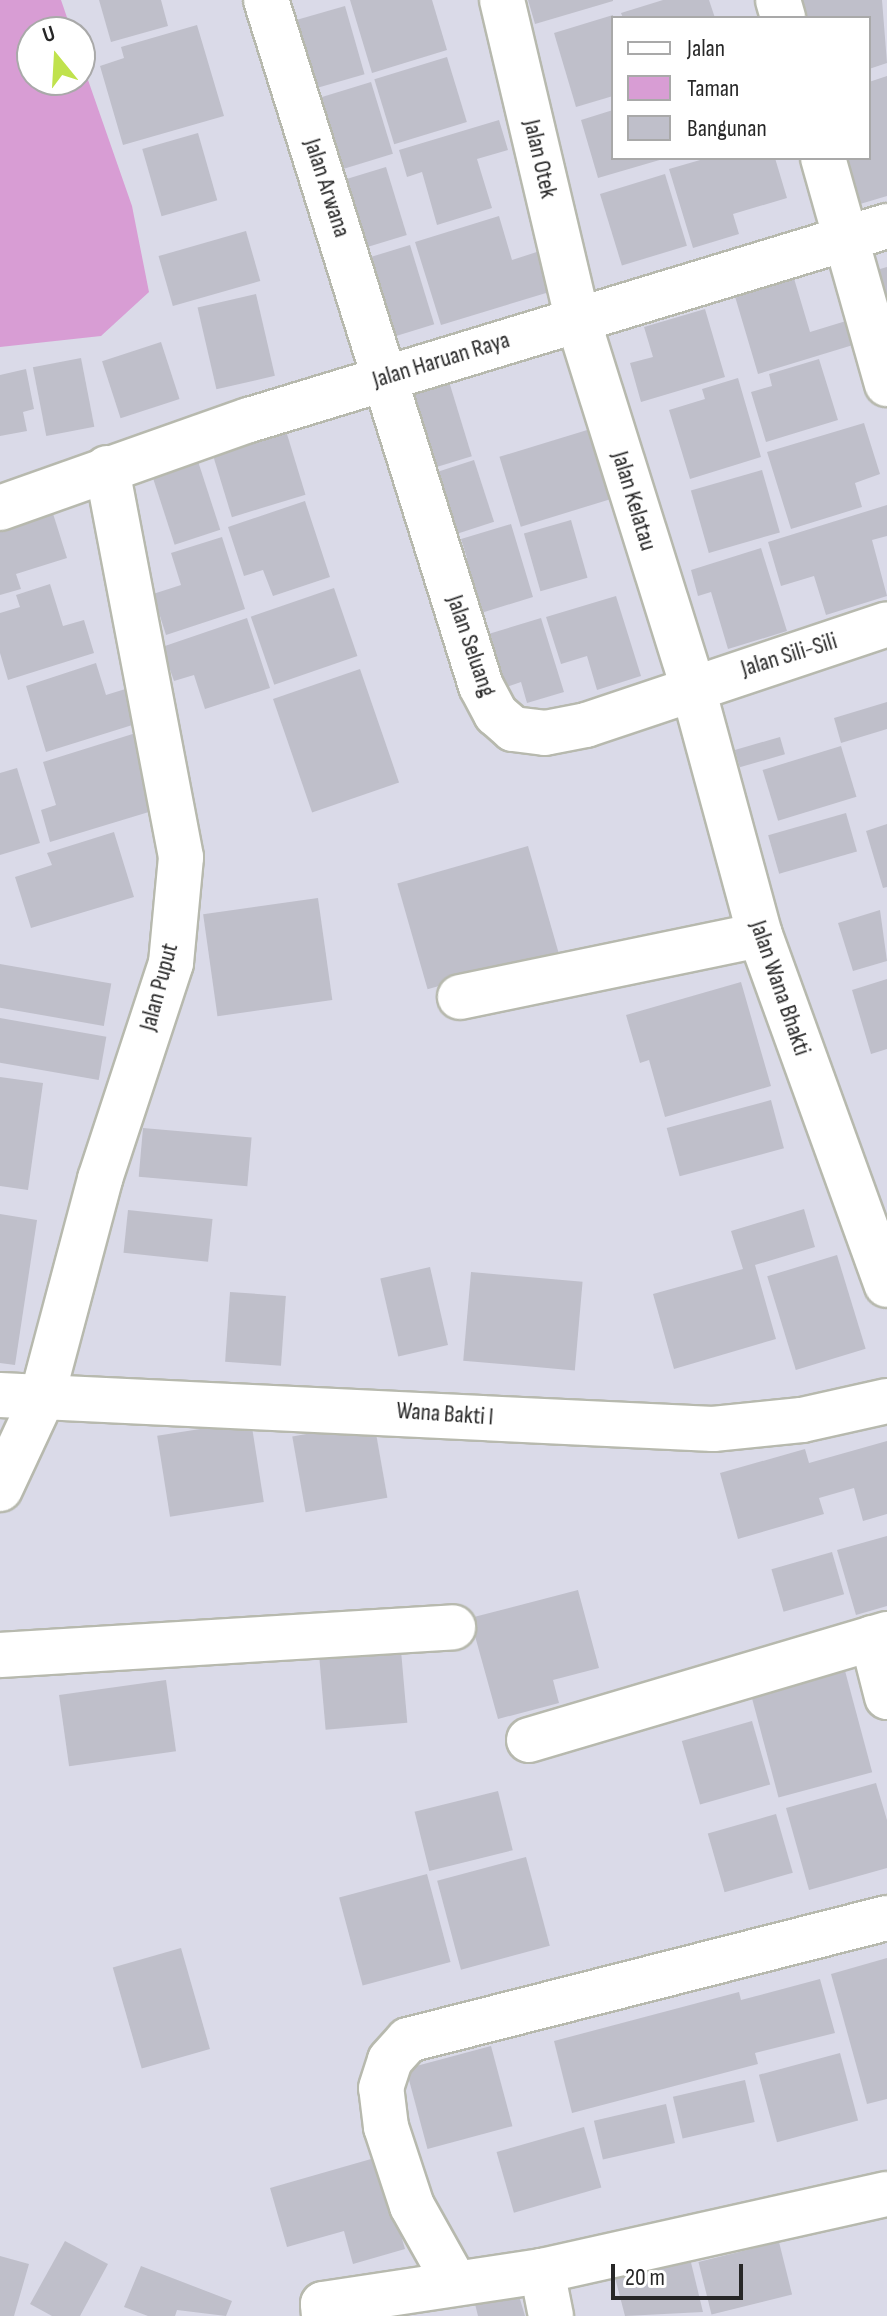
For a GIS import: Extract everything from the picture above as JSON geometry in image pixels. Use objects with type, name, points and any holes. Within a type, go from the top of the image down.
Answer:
[{"type":"street","name":"Jalan Arwana","points":[[266,0],[387,377]]},
{"type":"street","name":"Jalan Otek","points":[[502,0],[577,317]]},
{"type":"street","points":[[824,160],[887,384]]},
{"type":"street","name":"Jalan Haruan Raya","points":[[0,508],[107,468],[387,377],[577,317],[887,226]]},
{"type":"street","name":"Jalan Kelatau","points":[[577,317],[692,685]]},
{"type":"street","name":"Jalan Seluang","points":[[387,377],[481,686],[496,714],[513,729],[545,733],[586,725],[692,685]]},
{"type":"street","name":"Jalan Puput","points":[[0,1489],[20,1398],[100,1179],[171,963],[181,857],[107,468]]},
{"type":"street","name":"Jalan Sili-Sili","points":[[692,685],[887,624]]},
{"type":"street","name":"Jalan Wana Bhakti","points":[[692,685],[760,935],[887,1285]]},
{"type":"street","points":[[460,997],[760,935]]},
{"type":"street","name":"Wana Bakti I","points":[[20,1398],[438,1411],[596,1427],[713,1429],[802,1420],[887,1401]]},
{"type":"street","points":[[0,1655],[453,1627]]},
{"type":"street","points":[[529,1740],[880,1636],[887,1697]]},
{"type":"street","points":[[454,2281],[412,2206],[386,2127],[381,2088],[390,2060],[408,2040],[887,1918]]},
{"type":"street","points":[[324,2316],[323,2304],[454,2281],[542,2271],[887,2194]]},
{"type":"street","points":[[542,2271],[551,2316]]},
{"type":"green space","points":[[0,0],[61,0],[66,16],[16,16],[16,96],[94,96],[132,206],[149,292],[101,336],[0,347]]},
{"type":"building","points":[[99,0],[161,0],[168,26],[111,42]]},
{"type":"building","points":[[350,0],[432,0],[447,50],[372,73]]},
{"type":"building","points":[[528,0],[613,0],[613,1],[535,24]]},
{"type":"building","points":[[663,0],[709,0],[714,16],[622,16],[621,13]]},
{"type":"building","points":[[786,0],[882,0],[887,63],[871,68],[871,16],[790,16]]},
{"type":"building","points":[[345,6],[365,74],[301,92],[282,24]]},
{"type":"building","points":[[613,15],[611,97],[576,107],[554,33]]},
{"type":"building","points":[[197,25],[224,116],[123,145],[100,66],[124,58],[121,47]]},
{"type":"building","points":[[447,57],[467,122],[394,144],[374,79]]},
{"type":"building","points":[[887,76],[887,196],[850,207],[836,160],[871,160],[871,81]]},
{"type":"building","points":[[371,82],[393,154],[326,174],[304,102]]},
{"type":"building","points":[[611,111],[611,160],[660,160],[598,178],[581,120]]},
{"type":"building","points":[[499,120],[508,150],[477,159],[492,208],[437,225],[422,172],[407,177],[399,150]]},
{"type":"building","points":[[198,133],[217,200],[162,216],[142,149]]},
{"type":"building","points":[[700,160],[776,160],[787,198],[733,214],[739,234],[693,248],[669,169]]},
{"type":"building","points":[[386,167],[407,235],[349,252],[329,185]]},
{"type":"building","points":[[665,174],[687,246],[622,266],[600,194]]},
{"type":"building","points":[[499,216],[512,260],[543,250],[556,290],[441,325],[415,242]]},
{"type":"building","points":[[246,231],[260,281],[173,306],[159,256]]},
{"type":"building","points":[[410,245],[434,324],[381,341],[356,261]]},
{"type":"building","points":[[790,265],[810,332],[846,321],[853,345],[758,374],[731,283]]},
{"type":"building","points":[[887,267],[887,339],[866,273]]},
{"type":"building","points":[[256,294],[275,376],[216,389],[198,307]]},
{"type":"building","points":[[705,309],[725,377],[641,402],[630,363],[653,357],[644,327]]},
{"type":"building","points":[[161,342],[180,399],[121,418],[102,361]]},
{"type":"building","points":[[81,358],[94,427],[46,436],[33,367]]},
{"type":"building","points":[[819,359],[838,420],[766,442],[751,392],[772,386],[769,374]]},
{"type":"building","points":[[26,369],[34,409],[23,412],[27,431],[0,436],[0,375]]},
{"type":"building","points":[[447,375],[472,456],[420,472],[395,391]]},
{"type":"building","points":[[738,378],[761,457],[690,479],[669,410],[705,399],[702,389]]},
{"type":"building","points":[[283,421],[306,495],[232,517],[209,444]]},
{"type":"building","points":[[864,423],[880,474],[855,483],[862,507],[791,529],[767,452]]},
{"type":"building","points":[[597,427],[618,497],[521,527],[499,457]]},
{"type":"building","points":[[194,449],[220,530],[175,545],[148,464]]},
{"type":"building","points":[[474,460],[494,522],[442,539],[422,477]]},
{"type":"building","points":[[762,470],[780,532],[709,553],[691,490]]},
{"type":"building","points":[[305,501],[330,577],[273,596],[263,570],[244,576],[228,527]]},
{"type":"building","points":[[50,504],[67,558],[16,574],[21,589],[0,595],[0,519]]},
{"type":"building","points":[[887,505],[887,536],[872,540],[887,596],[826,615],[814,576],[781,586],[768,542]]},
{"type":"building","points":[[571,520],[588,578],[540,591],[524,534]]},
{"type":"building","points":[[511,524],[533,597],[465,618],[448,564],[467,558],[461,539]]},
{"type":"building","points":[[222,537],[245,609],[166,635],[153,594],[181,585],[171,553]]},
{"type":"building","points":[[761,548],[787,631],[728,649],[711,592],[698,596],[691,570]]},
{"type":"building","points":[[50,584],[63,626],[84,620],[94,653],[8,680],[0,653],[0,613],[20,607],[16,595]]},
{"type":"building","points":[[334,588],[357,656],[274,685],[251,617]]},
{"type":"building","points":[[616,596],[641,676],[597,690],[587,656],[561,664],[546,617]]},
{"type":"building","points":[[247,618],[270,688],[205,709],[194,675],[174,681],[162,647]]},
{"type":"building","points":[[541,618],[564,692],[527,703],[521,682],[489,693],[472,639]]},
{"type":"building","points":[[96,663],[106,695],[132,687],[142,722],[46,752],[26,686]]},
{"type":"building","points":[[360,669],[399,782],[312,812],[273,699]]},
{"type":"building","points":[[887,702],[887,729],[841,743],[834,718]]},
{"type":"building","points":[[139,732],[162,808],[50,842],[41,810],[56,805],[43,762]]},
{"type":"building","points":[[780,737],[785,754],[740,767],[735,750]]},
{"type":"building","points":[[841,746],[856,797],[778,821],[763,770]]},
{"type":"building","points":[[17,768],[40,843],[0,855],[0,773]]},
{"type":"building","points":[[846,813],[857,851],[779,874],[768,835]]},
{"type":"building","points":[[887,824],[887,887],[883,888],[866,831]]},
{"type":"building","points":[[114,832],[134,897],[31,928],[15,877],[52,865],[47,853]]},
{"type":"building","points":[[528,846],[558,952],[428,989],[397,883]]},
{"type":"building","points":[[318,898],[332,1000],[217,1016],[203,914]]},
{"type":"building","points":[[880,910],[887,961],[853,971],[838,923]]},
{"type":"building","points":[[0,964],[111,984],[104,1026],[0,1008]]},
{"type":"building","points":[[887,979],[887,1049],[871,1054],[852,990]]},
{"type":"building","points":[[741,982],[771,1086],[665,1117],[649,1060],[640,1063],[626,1015]]},
{"type":"building","points":[[0,1018],[106,1037],[99,1080],[0,1063]]},
{"type":"building","points":[[0,1077],[43,1083],[28,1190],[0,1186]]},
{"type":"building","points":[[771,1100],[784,1148],[680,1176],[667,1128]]},
{"type":"building","points":[[143,1128],[252,1137],[247,1186],[139,1177]]},
{"type":"building","points":[[804,1209],[815,1247],[755,1265],[776,1339],[674,1369],[653,1294],[743,1269],[731,1231]]},
{"type":"building","points":[[128,1210],[213,1219],[208,1262],[124,1253]]},
{"type":"building","points":[[0,1214],[37,1220],[15,1365],[0,1363]]},
{"type":"building","points":[[837,1255],[866,1349],[796,1370],[767,1276]]},
{"type":"building","points":[[430,1267],[448,1345],[398,1356],[380,1278]]},
{"type":"building","points":[[471,1272],[583,1282],[575,1370],[463,1361]]},
{"type":"building","points":[[230,1292],[286,1296],[281,1366],[225,1362]]},
{"type":"building","points":[[251,1421],[264,1502],[170,1517],[157,1436]]},
{"type":"building","points":[[374,1422],[387,1498],[306,1512],[292,1436]]},
{"type":"building","points":[[887,1441],[887,1514],[863,1521],[854,1488],[819,1498],[824,1514],[738,1539],[720,1473],[805,1449],[809,1463]]},
{"type":"building","points":[[887,1536],[887,1606],[856,1615],[837,1550]]},
{"type":"building","points":[[832,1552],[844,1594],[784,1612],[771,1569]]},
{"type":"building","points":[[578,1590],[599,1668],[553,1680],[559,1703],[498,1719],[470,1618]]},
{"type":"building","points":[[400,1639],[407,1723],[326,1730],[318,1646]]},
{"type":"building","points":[[844,1667],[872,1772],[779,1797],[750,1692]]},
{"type":"building","points":[[166,1680],[176,1751],[69,1766],[59,1695]]},
{"type":"building","points":[[752,1721],[770,1784],[700,1805],[682,1741]]},
{"type":"building","points":[[876,1783],[887,1820],[887,1868],[809,1890],[786,1808]]},
{"type":"building","points":[[498,1791],[513,1850],[429,1871],[415,1812]]},
{"type":"building","points":[[776,1814],[793,1873],[725,1892],[708,1834]]},
{"type":"building","points":[[526,1857],[550,1946],[461,1970],[437,1881]]},
{"type":"building","points":[[427,1874],[451,1962],[363,1985],[339,1898]]},
{"type":"building","points":[[181,1948],[210,2049],[142,2069],[113,1968]]},
{"type":"building","points":[[887,1958],[887,2099],[867,2104],[831,1974]]},
{"type":"building","points":[[820,1979],[835,2033],[755,2053],[758,2064],[572,2113],[554,2041],[739,1992],[741,2000]]},
{"type":"building","points":[[491,2046],[512,2126],[427,2149],[406,2069]]},
{"type":"building","points":[[840,2053],[858,2121],[777,2142],[759,2075]]},
{"type":"building","points":[[745,2080],[755,2122],[683,2139],[673,2097]]},
{"type":"building","points":[[666,2104],[675,2143],[603,2160],[594,2121]]},
{"type":"building","points":[[584,2127],[601,2188],[514,2213],[497,2152]]},
{"type":"building","points":[[378,2157],[405,2249],[353,2264],[344,2231],[287,2247],[270,2188]]},
{"type":"building","points":[[65,2241],[108,2264],[80,2316],[52,2316],[30,2304]]},
{"type":"building","points":[[779,2242],[792,2294],[712,2314],[698,2262]]},
{"type":"building","points":[[688,2250],[703,2312],[625,2316],[613,2270]]},
{"type":"building","points":[[0,2256],[29,2264],[14,2316],[0,2316]]},
{"type":"building","points":[[141,2266],[232,2301],[226,2316],[177,2310],[175,2316],[148,2316],[124,2307]]},
{"type":"building","points":[[517,2289],[525,2316],[478,2316],[474,2300]]}]
